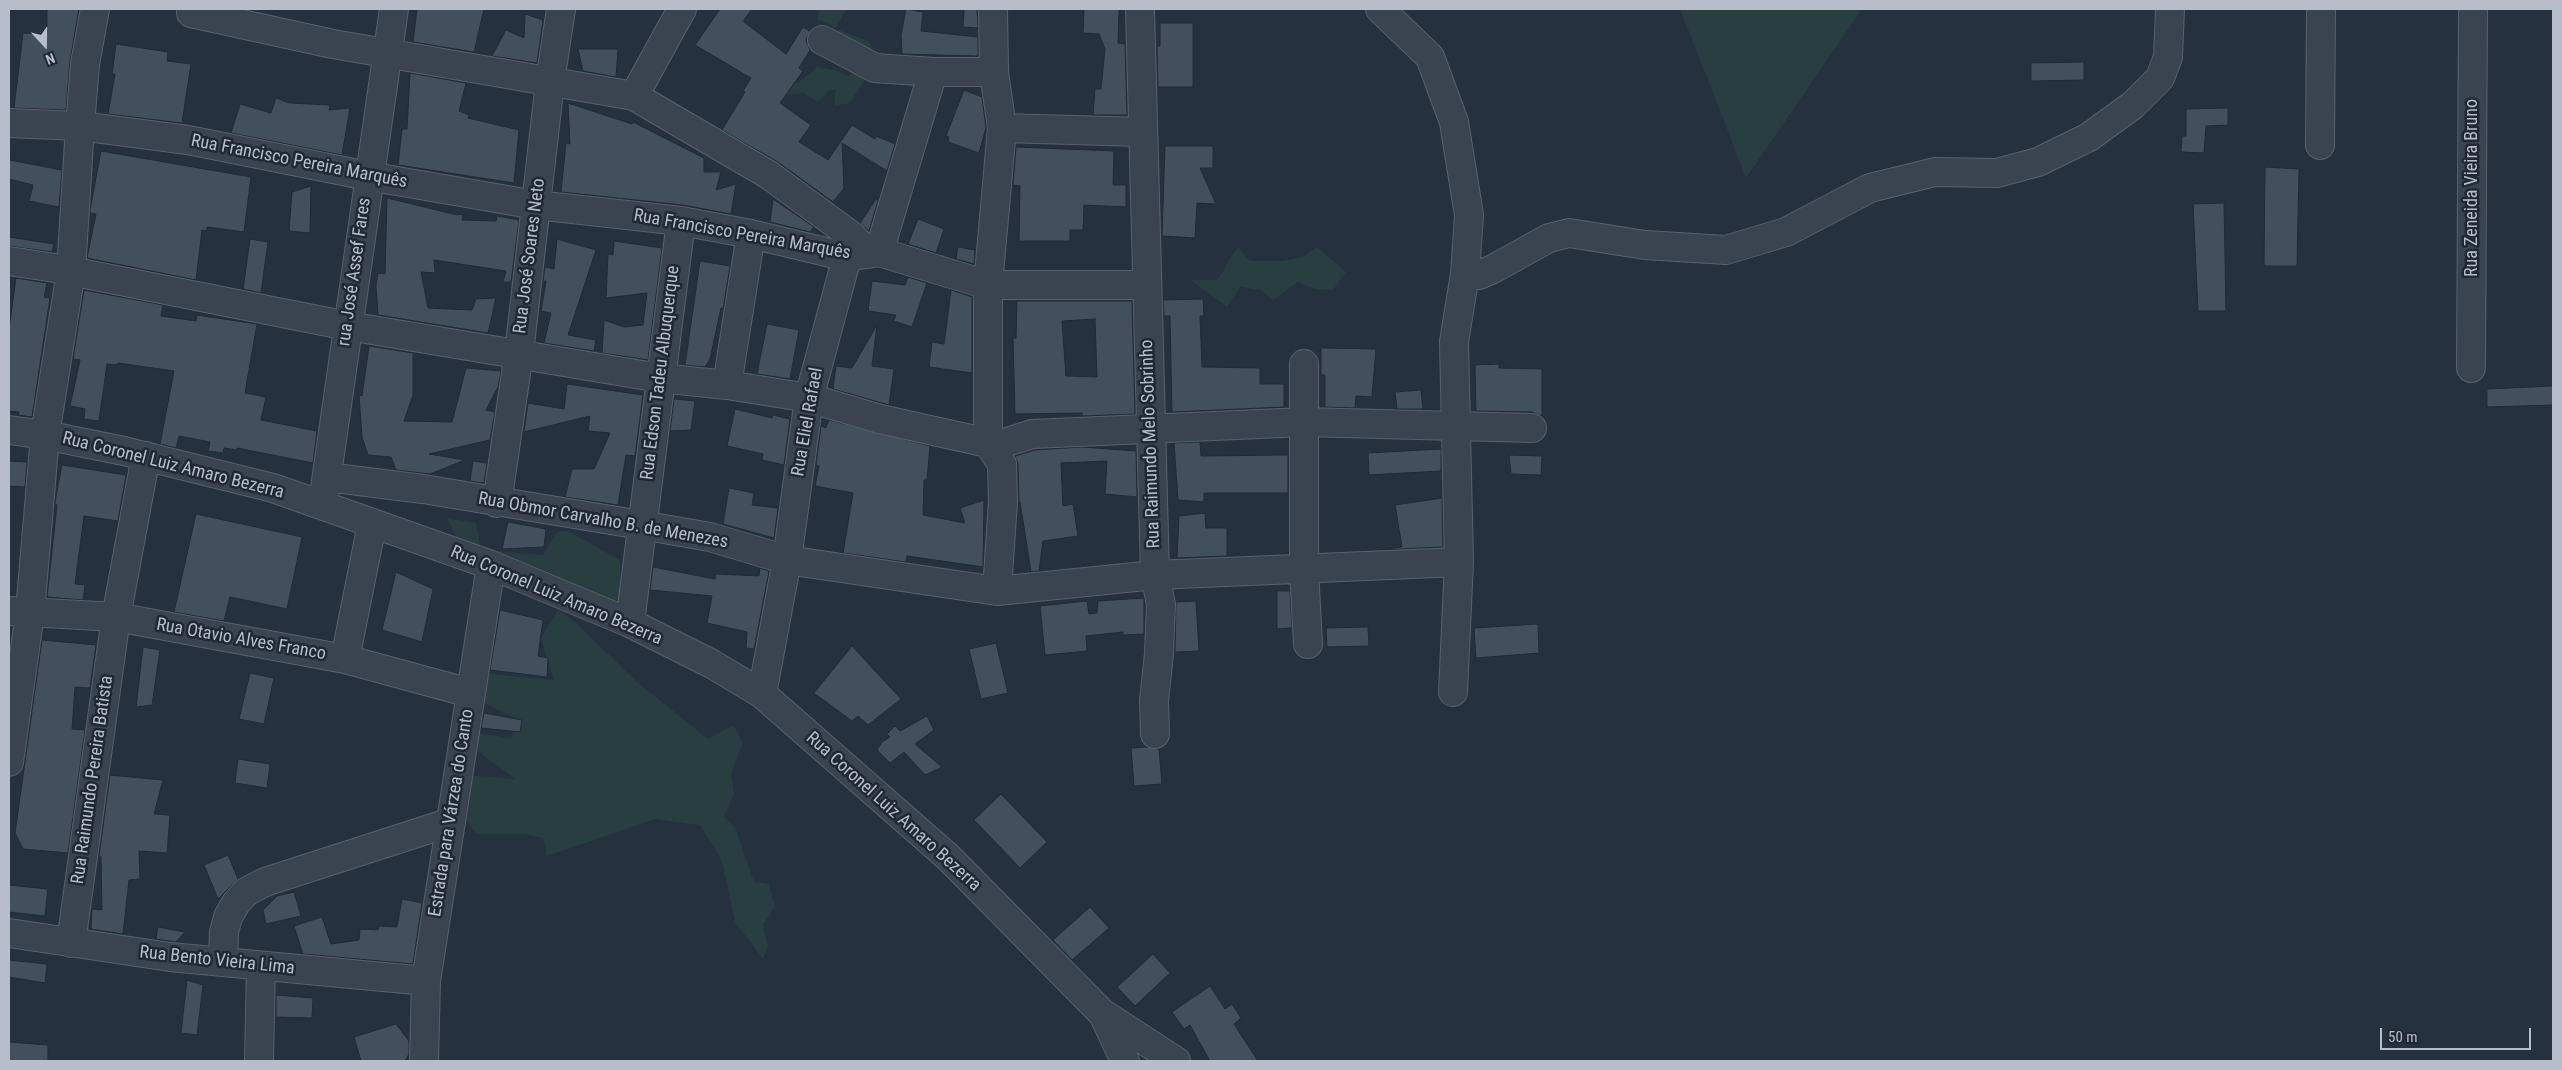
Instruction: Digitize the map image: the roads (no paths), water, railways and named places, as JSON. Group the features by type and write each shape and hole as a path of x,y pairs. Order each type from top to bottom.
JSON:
{"street":[{"path":"9,762 19,612 71,271 85,64 95,9"},
{"name":"rua José Assef Fares","path":"322,506 368,176 394,9"},
{"name":"Rua José Soares Neto","path":"497,503 519,353 550,82 561,9"},
{"path":"634,96 682,9"},
{"path":"993,9 994,72 1002,128 988,285 988,443 1002,464 1003,502 997,591"},
{"name":"Rua Raimundo Melo Sobrinho","path":"1140,9 1155,575 1161,604 1159,654 1154,701 1155,734"},
{"path":"1380,9 1430,57 1454,122 1469,215 1465,274 1454,342 1459,562 1453,692"},
{"path":"1465,274 1479,275 1549,238 1569,233 1645,245 1726,250 1786,232 1870,188 1934,172 1997,173 2038,162 2089,137 2133,105 2160,78 2168,57 2170,9"},
{"path":"2320,145 2321,9"},
{"name":"Rua Zeneida Vieira Bruno","path":"2471,368 2474,9"},
{"path":"191,13 281,35 634,96 769,175 852,236 865,254"},
{"path":"822,40 875,68 933,72 994,72"},
{"name":"Rua Eliel Rafael","path":"762,694 788,560 809,398 933,72"},
{"name":"Rua Francisco Pereira Marquês","path":"9,123 80,126 188,140 368,176 536,205 681,221 865,254 988,285 1147,285"},
{"path":"1002,128 1143,132"},
{"name":"Rua Edson Tadeu Albuquerque","path":"630,623 681,221"},
{"path":"727,385 751,234"},
{"path":"9,261 71,271 348,326 660,378 727,385 809,398 880,419 988,443 1004,443 1032,434 1305,422 1532,428"},
{"path":"1304,364 1304,569 1308,644"},
{"name":"Rua Coronel Luiz Amaro Bezerra","path":"9,430 45,435 146,456 273,488 491,566 630,623 712,664 762,694 948,857 1102,1013 1176,1061"},
{"name":"Rua Raimundo Pereira Batista","path":"71,943 116,617 146,456"},
{"name":"Rua Obmor Carvalho B. de Menezes","path":"327,477 423,489 497,503 641,525 710,537 788,560 997,591 1155,575"},
{"path":"345,659 372,524"},
{"path":"1155,575 1459,562"},
{"name":"Estrada para Várzea do Canto","path":"424,1061 426,981 491,566"},
{"name":"Rua Otavio Alves Franco","path":"19,612 116,617 345,659 470,693"},
{"path":"223,962 224,932 228,917 236,903 246,892 265,882 451,822"},
{"name":"Rua Bento Vieira Lima","path":"9,933 123,951 426,981"},
{"path":"259,1061 262,966"},
{"path":"1102,1013 1125,1061"}]}
